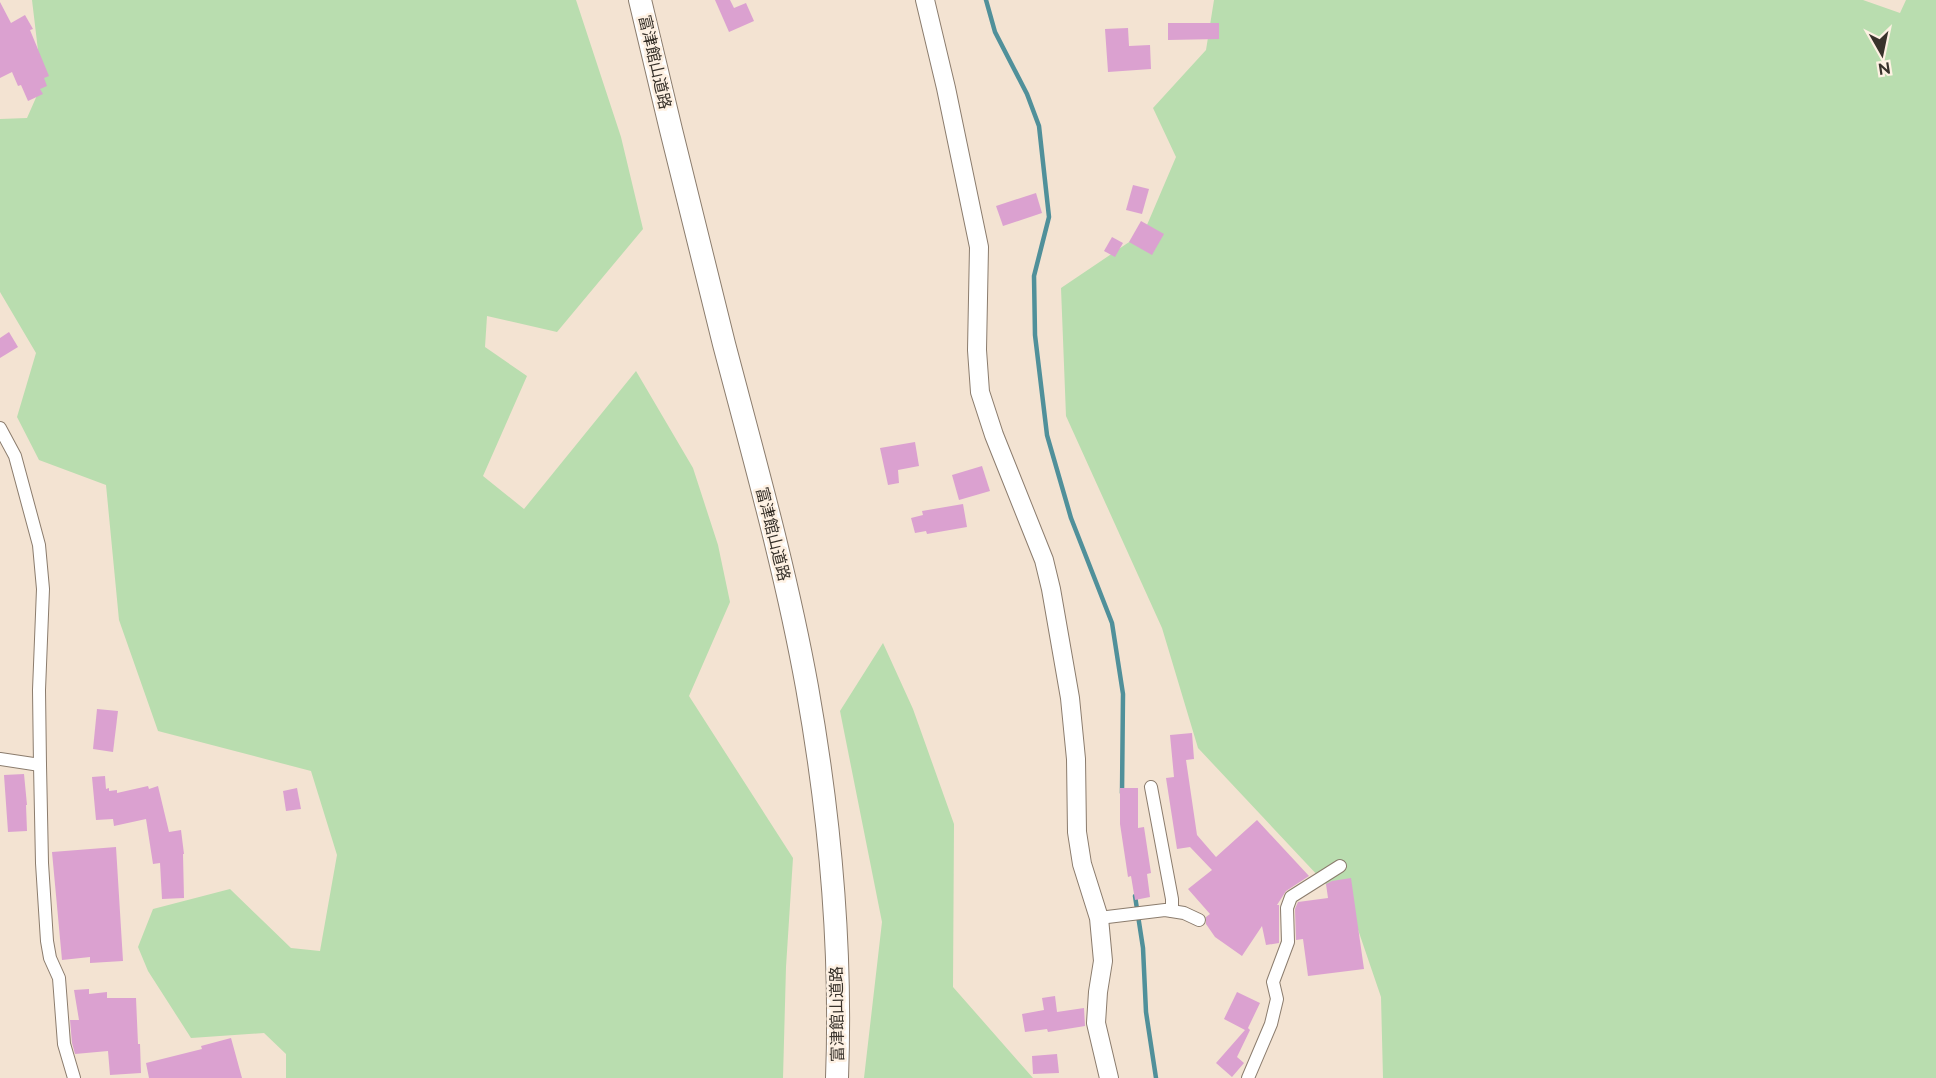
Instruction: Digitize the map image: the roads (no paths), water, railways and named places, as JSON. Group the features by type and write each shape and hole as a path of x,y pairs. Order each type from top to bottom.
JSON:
{"highway":[{"name":"富津館山道路","path":"640,0 687,199 767,508 807,687 824,798 833,890 837,974 837,1078"}],"street":[{"path":"925,0 979,247 977,350 980,392 994,435 1044,560 1070,698 1076,759 1077,832 1082,864 1099,918 1103,961 1096,1023 1109,1078"},
{"path":"0,428 15,456 39,545 43,589 39,690 40,765 42,863 47,941 50,958 59,978 64,1044 74,1078"},
{"path":"0,759 40,765"},
{"path":"1151,787 1172,899 1172,911"},
{"path":"1248,1078 1271,1024 1277,999 1274,982 1288,942 1287,908 1292,897 1340,866"},
{"path":"1099,918 1165,910 1184,913 1199,920"}],"waterway":[{"path":"986,0 995,32 1027,94 1039,126 1049,217 1034,276 1035,335 1047,435 1071,518 1112,623 1123,694 1122,793"},
{"path":"1135,896 1143,948 1146,1012 1156,1078"}]}
